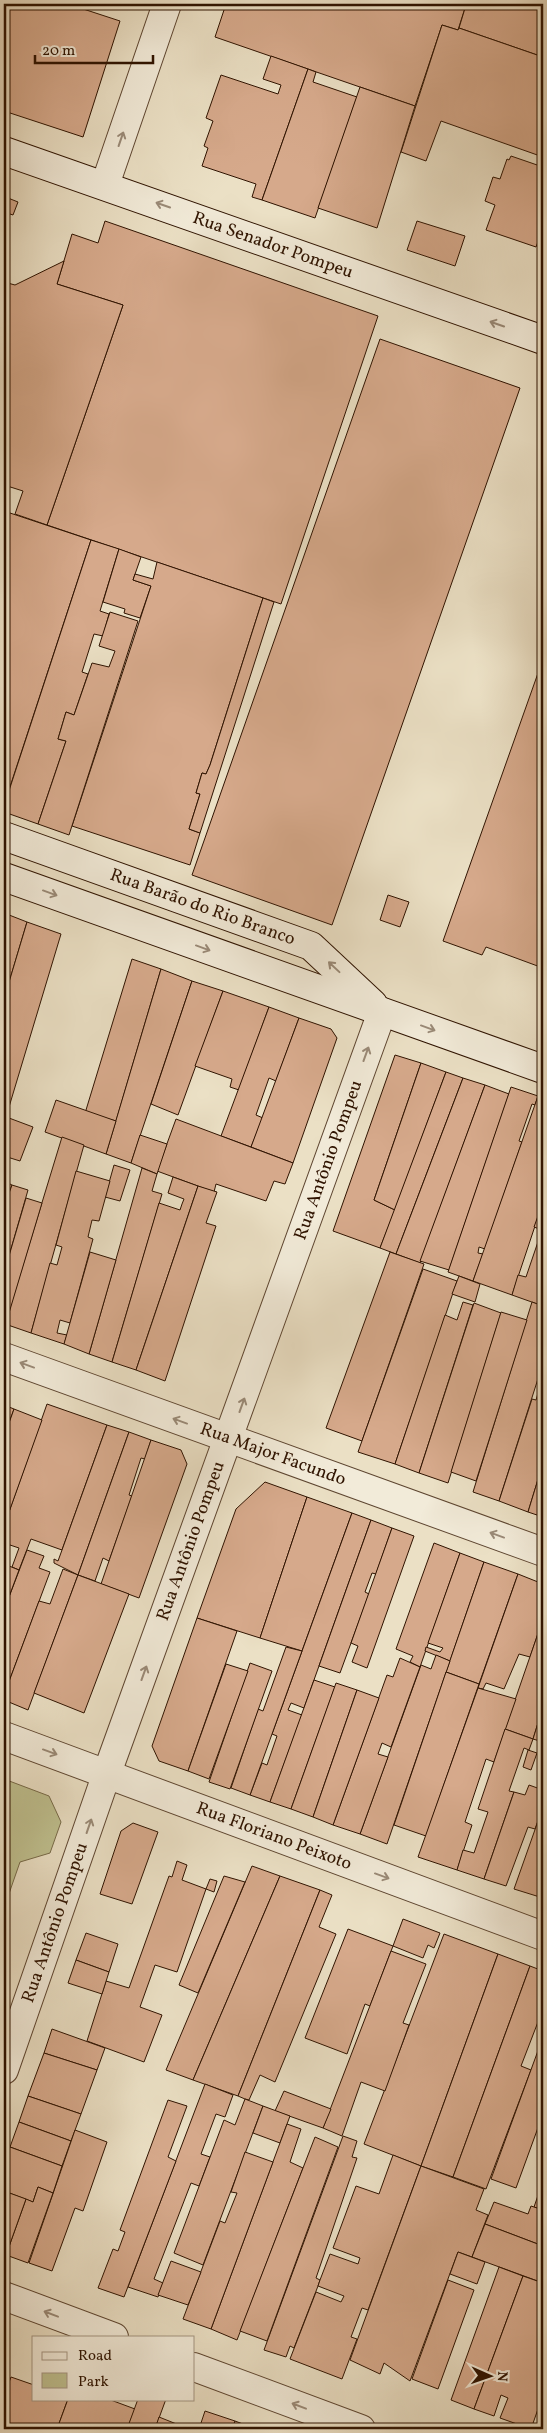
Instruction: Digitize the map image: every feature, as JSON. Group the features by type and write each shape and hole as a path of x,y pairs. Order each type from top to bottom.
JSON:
{"street":[{"path":"105,185 167,4"},
{"name":"Rua Senador Pompeu","path":"4,151 543,340"},
{"name":"Rua Barão do Rio Branco","path":"4,836 311,946 382,1012"},
{"name":"Rua Barão do Rio Branco","path":"4,876 543,1069"},
{"name":"Rua Antônio Pompeu","path":"4,2070 107,1774 382,1012"},
{"name":"Rua Major Facundo","path":"4,1357 543,1552"},
{"name":"Rua Floriano Peixoto","path":"4,1736 543,1936"},
{"path":"4,2296 111,2336"},
{"path":"195,2367 361,2429"}],"green space":[{"path":"4,1779 49,1796 61,1822 50,1853 20,1862 4,1908"}],"building":[{"path":"4,4 68,4 120,21 83,137 4,111"},
{"path":"226,4 466,5 458,30 442,25 415,106 215,37"},
{"path":"462,4 543,4 543,57 459,28 466,5"},
{"path":"442,25 458,30 459,28 543,57 543,157 441,121 426,161 401,152"},
{"path":"271,56 308,69 262,200 252,197 256,184 202,166 208,148 204,146 213,121 206,118 221,75 278,94 281,85 263,79"},
{"path":"308,69 316,72 313,82 357,97 315,218 262,200"},
{"path":"360,87 415,106 377,228 318,208"},
{"path":"511,156 543,167 543,240 539,239 536,247 486,230 495,205 485,201 493,177 500,179 507,159 509,160"},
{"path":"8,198 18,202 13,215 4,212"},
{"path":"105,221 378,316 281,604 47,525 123,305 57,284 72,234 98,243"},
{"path":"417,221 465,236 455,266 407,250"},
{"path":"64,261 57,284 123,305 47,525 15,514 23,491 4,485 4,282 15,285"},
{"path":"380,339 520,388 332,925 192,875"},
{"path":"4,511 91,540 5,802 4,802"},
{"path":"91,540 119,549 100,611 109,614 103,636 94,634 82,672 88,674 74,715 66,712 58,739 66,741 38,824 4,812 4,806"},
{"path":"119,549 141,557 133,580 151,586 140,618 124,613 125,609 103,602"},
{"path":"157,562 263,598 210,765 206,774 202,773 196,793 200,794 189,829 200,833 190,865 72,826 151,586 133,580 135,574 153,579"},
{"path":"263,598 274,602 200,833 189,829 200,794 196,793 202,773 206,774 210,765"},
{"path":"110,612 138,621 69,835 38,824 66,741 58,739 66,712 74,715 92,663 109,667 115,651 99,646"},
{"path":"543,659 543,968 486,947 482,955 443,941"},
{"path":"388,895 409,902 400,927 380,920"},
{"path":"4,913 27,922 4,999"},
{"path":"27,922 61,934 6,1117 4,1116 4,999"},
{"path":"132,959 161,969 116,1121 87,1113 86,1110"},
{"path":"161,969 192,981 131,1163 106,1154"},
{"path":"192,981 223,991 178,1115 151,1104"},
{"path":"223,991 269,1007 239,1090 230,1087 232,1079 195,1066"},
{"path":"269,1007 299,1018 276,1081 269,1078 256,1115 263,1118 251,1147 221,1136"},
{"path":"299,1018 331,1029 337,1038 293,1163 251,1147"},
{"path":"395,1055 421,1063 374,1200 395,1210 380,1248 333,1231"},
{"path":"421,1063 446,1072 395,1210 374,1200"},
{"path":"446,1072 463,1078 396,1254 380,1248"},
{"path":"463,1078 485,1085 420,1263 396,1254"},
{"path":"485,1085 509,1094 449,1270 420,1261"},
{"path":"511,1087 538,1096 535,1105 532,1104 519,1141 522,1142 485,1249 479,1247 478,1253 483,1254 473,1281 448,1272"},
{"path":"538,1096 543,1098 543,1202 512,1295 473,1281"},
{"path":"56,1100 116,1121 106,1154 45,1132"},
{"path":"4,1116 9,1118 4,1132"},
{"path":"9,1118 33,1127 20,1161 4,1156 4,1132"},
{"path":"176,1119 293,1163 285,1184 274,1181 266,1201 216,1184 214,1192 157,1171"},
{"path":"140,1135 167,1144 157,1174 131,1163"},
{"path":"62,1137 84,1145 31,1333 5,1324"},
{"path":"114,1165 130,1170 120,1201 105,1197"},
{"path":"142,1168 157,1174 152,1191 162,1194 112,1362 89,1354"},
{"path":"76,1171 110,1181 99,1221 92,1220 88,1237 93,1239 70,1323 60,1320 57,1333 67,1335 64,1344 31,1333 50,1263 57,1265 62,1247 56,1245"},
{"path":"173,1177 198,1186 136,1370 112,1362 159,1203 180,1210 184,1199 168,1193"},
{"path":"4,1181 12,1185 4,1207"},
{"path":"12,1185 28,1190 4,1273 4,1207"},
{"path":"198,1186 217,1192 206,1223 216,1226 165,1381 136,1370"},
{"path":"26,1198 42,1203 9,1313 4,1311 4,1273"},
{"path":"543,1202 543,1306 512,1295 518,1275 526,1277 542,1230 534,1227"},
{"path":"90,1252 116,1260 89,1354 64,1344"},
{"path":"390,1252 424,1264 362,1441 326,1428"},
{"path":"423,1269 457,1281 395,1464 358,1452"},
{"path":"459,1276 480,1284 475,1302 452,1294"},
{"path":"463,1302 473,1305 419,1473 395,1464 445,1315 457,1320"},
{"path":"532,1302 543,1306 539,1318 543,1320 540,1330 543,1331 543,1363 499,1501 473,1492"},
{"path":"474,1303 501,1313 448,1483 419,1473"},
{"path":"501,1312 527,1320 476,1481 451,1472"},
{"path":"543,1376 543,1463 528,1512 499,1501 532,1399 536,1400"},
{"path":"47,1404 107,1425 62,1550 31,1539 19,1570 12,1567 19,1548 4,1543 4,1526"},
{"path":"4,1405 14,1409 4,1437"},
{"path":"14,1409 42,1420 4,1526 4,1437"},
{"path":"107,1425 129,1432 78,1575 54,1563 54,1559 58,1561"},
{"path":"129,1432 151,1440 145,1459 141,1458 129,1495 132,1496 109,1561 103,1558 95,1581 78,1575"},
{"path":"151,1440 181,1450 187,1464 139,1598 101,1584"},
{"path":"543,1463 543,1517 528,1512"},
{"path":"265,1482 307,1497 260,1638 197,1618 236,1509"},
{"path":"307,1497 352,1513 302,1651 260,1638"},
{"path":"352,1513 371,1520 304,1708 291,1703 288,1710 302,1715 270,1802 250,1795 262,1763 267,1765 277,1736 272,1734"},
{"path":"371,1520 392,1528 376,1574 372,1573 365,1592 369,1594 340,1673 319,1666"},
{"path":"392,1528 414,1536 367,1668 352,1662 358,1646 351,1643"},
{"path":"434,1543 460,1553 420,1667 410,1662 413,1656 396,1649"},
{"path":"27,1550 44,1556 39,1568 50,1572 4,1695 4,1610"},
{"path":"460,1553 484,1562 450,1661 425,1651 426,1647 440,1652 443,1648 428,1643"},
{"path":"484,1562 518,1574 479,1684 446,1672"},
{"path":"4,1564 19,1570 4,1610"},
{"path":"63,1569 78,1575 28,1710 4,1700 4,1695 39,1601 50,1604"},
{"path":"518,1574 543,1584 543,1619 530,1657 519,1654 504,1689 486,1683 483,1689 478,1688"},
{"path":"78,1575 129,1594 84,1713 34,1693"},
{"path":"197,1618 237,1631 188,1771 159,1761 152,1746"},
{"path":"543,1619 543,1707 533,1739 505,1729"},
{"path":"286,1647 302,1651 250,1795 231,1788 258,1709 263,1711"},
{"path":"436,1655 450,1661 387,1844 360,1834 421,1665 431,1669"},
{"path":"400,1658 420,1667 391,1747 382,1743 378,1754 388,1757 360,1834 333,1825 387,1675 393,1677"},
{"path":"250,1663 272,1671 230,1789 209,1782"},
{"path":"226,1664 248,1671 209,1779 188,1771"},
{"path":"446,1672 479,1684 426,1836 394,1825"},
{"path":"314,1680 335,1687 291,1809 270,1802"},
{"path":"336,1683 357,1690 313,1817 291,1809"},
{"path":"478,1688 516,1699 494,1762 486,1759 465,1822 472,1825 457,1870 418,1857"},
{"path":"357,1690 379,1698 333,1825 313,1817"},
{"path":"543,1707 543,1742 533,1739"},
{"path":"505,1729 533,1739 529,1750 524,1748 509,1791 514,1792 484,1879 457,1870 463,1850 474,1853 488,1812 478,1809"},
{"path":"528,1750 537,1753 531,1770 523,1767"},
{"path":"529,1785 543,1790 543,1807 535,1829 528,1827 506,1886 484,1879 514,1792 525,1795"},
{"path":"543,1807 543,1898 514,1889"},
{"path":"133,1823 158,1832 132,1904 100,1894 121,1831"},
{"path":"177,1861 187,1865 182,1880 206,1889 177,1972 155,1965 140,2007 162,2015 144,2062 87,2041 106,1981 129,1988 169,1876 172,1877"},
{"path":"252,1866 280,1876 193,2080 166,2070"},
{"path":"224,1876 245,1882 198,1993 179,1985"},
{"path":"280,1876 320,1890 238,2096 193,2080"},
{"path":"210,1879 217,1881 214,1892 206,1889"},
{"path":"320,1890 332,1895 319,1927 336,1934 275,2082 260,2075 249,2100 245,2099 238,2096"},
{"path":"403,1919 440,1933 434,1948 428,1945 423,1958 393,1946"},
{"path":"348,1929 393,1946 370,2006 365,2004 347,2054 305,2038"},
{"path":"86,1933 118,1944 109,1972 76,1960"},
{"path":"444,1934 498,1954 421,2166 364,2144"},
{"path":"391,1951 426,1964 403,2023 409,2025 385,2091 361,2082 342,2136 323,2128"},
{"path":"498,1954 530,1966 453,2177 421,2166"},
{"path":"76,1960 109,1972 102,1994 68,1983"},
{"path":"530,1966 543,1971 543,2009 521,2066 531,2070 486,2189 453,2177"},
{"path":"52,2029 105,2048 97,2070 44,2053"},
{"path":"543,2037 543,2114 516,2188 491,2179"},
{"path":"44,2053 97,2070 81,2114 28,2096"},
{"path":"205,2084 233,2095 225,2117 216,2114 201,2154 210,2157 201,2181 199,2186 191,2183 154,2279 163,2283 158,2297 128,2287"},
{"path":"284,2091 331,2109 323,2128 275,2111"},
{"path":"28,2096 81,2114 71,2141 19,2122"},
{"path":"245,2099 263,2106 203,2265 174,2253 224,2120 235,2125"},
{"path":"168,2100 187,2106 168,2157 176,2161 124,2297 98,2288 113,2249 118,2251 125,2232 120,2230"},
{"path":"263,2106 290,2116 280,2143 253,2133"},
{"path":"19,2122 71,2141 62,2166 10,2147"},
{"path":"287,2124 301,2129 290,2162 303,2168 237,2340 211,2329"},
{"path":"75,2130 107,2142 83,2211 75,2208 52,2271 29,2263"},
{"path":"343,2136 357,2141 352,2157 357,2158 316,2278 320,2280 318,2286 294,2348 290,2346 286,2357 264,2350"},
{"path":"315,2137 338,2147 267,2341 240,2331"},
{"path":"10,2147 62,2166 53,2193 38,2187 33,2202 4,2191 4,2164"},
{"path":"245,2152 273,2162 211,2329 183,2319 220,2221 225,2223 237,2193 231,2192"},
{"path":"393,2155 421,2166 368,2310 362,2308 351,2337 357,2339 342,2379 290,2359 316,2292 341,2302 344,2296 318,2286 320,2280 330,2254 358,2264 360,2258 333,2248 356,2186 379,2194"},
{"path":"421,2166 484,2189 476,2210 488,2215 472,2257 458,2252 410,2381 384,2363 380,2374 350,2360"},
{"path":"543,2181 543,2210 534,2207"},
{"path":"38,2187 53,2193 28,2263 6,2255 26,2199 33,2202"},
{"path":"4,2191 26,2199 6,2255 4,2254"},
{"path":"494,2202 528,2214 531,2206 543,2210 543,2246 485,2224"},
{"path":"485,2224 543,2246 543,2283 472,2257"},
{"path":"458,2252 485,2262 477,2284 450,2274"},
{"path":"171,2261 201,2272 188,2305 158,2295"},
{"path":"499,2267 523,2276 474,2409 451,2400"},
{"path":"523,2276 543,2283 543,2410 538,2409 531,2429 500,2418 508,2398 501,2395 494,2416 474,2409"},
{"path":"448,2280 474,2290 438,2389 412,2379"},
{"path":"11,2377 32,2384 32,2400 68,2400 57,2429 4,2429 4,2396"},
{"path":"68,2400 111,2400 135,2409 127,2429 57,2429"},
{"path":"138,2400 166,2400 155,2429 127,2429"},
{"path":"205,2411 235,2421 232,2429 199,2429"},
{"path":"159,2417 189,2429 155,2429"},
{"path":"235,2421 256,2429 232,2429"}]}
